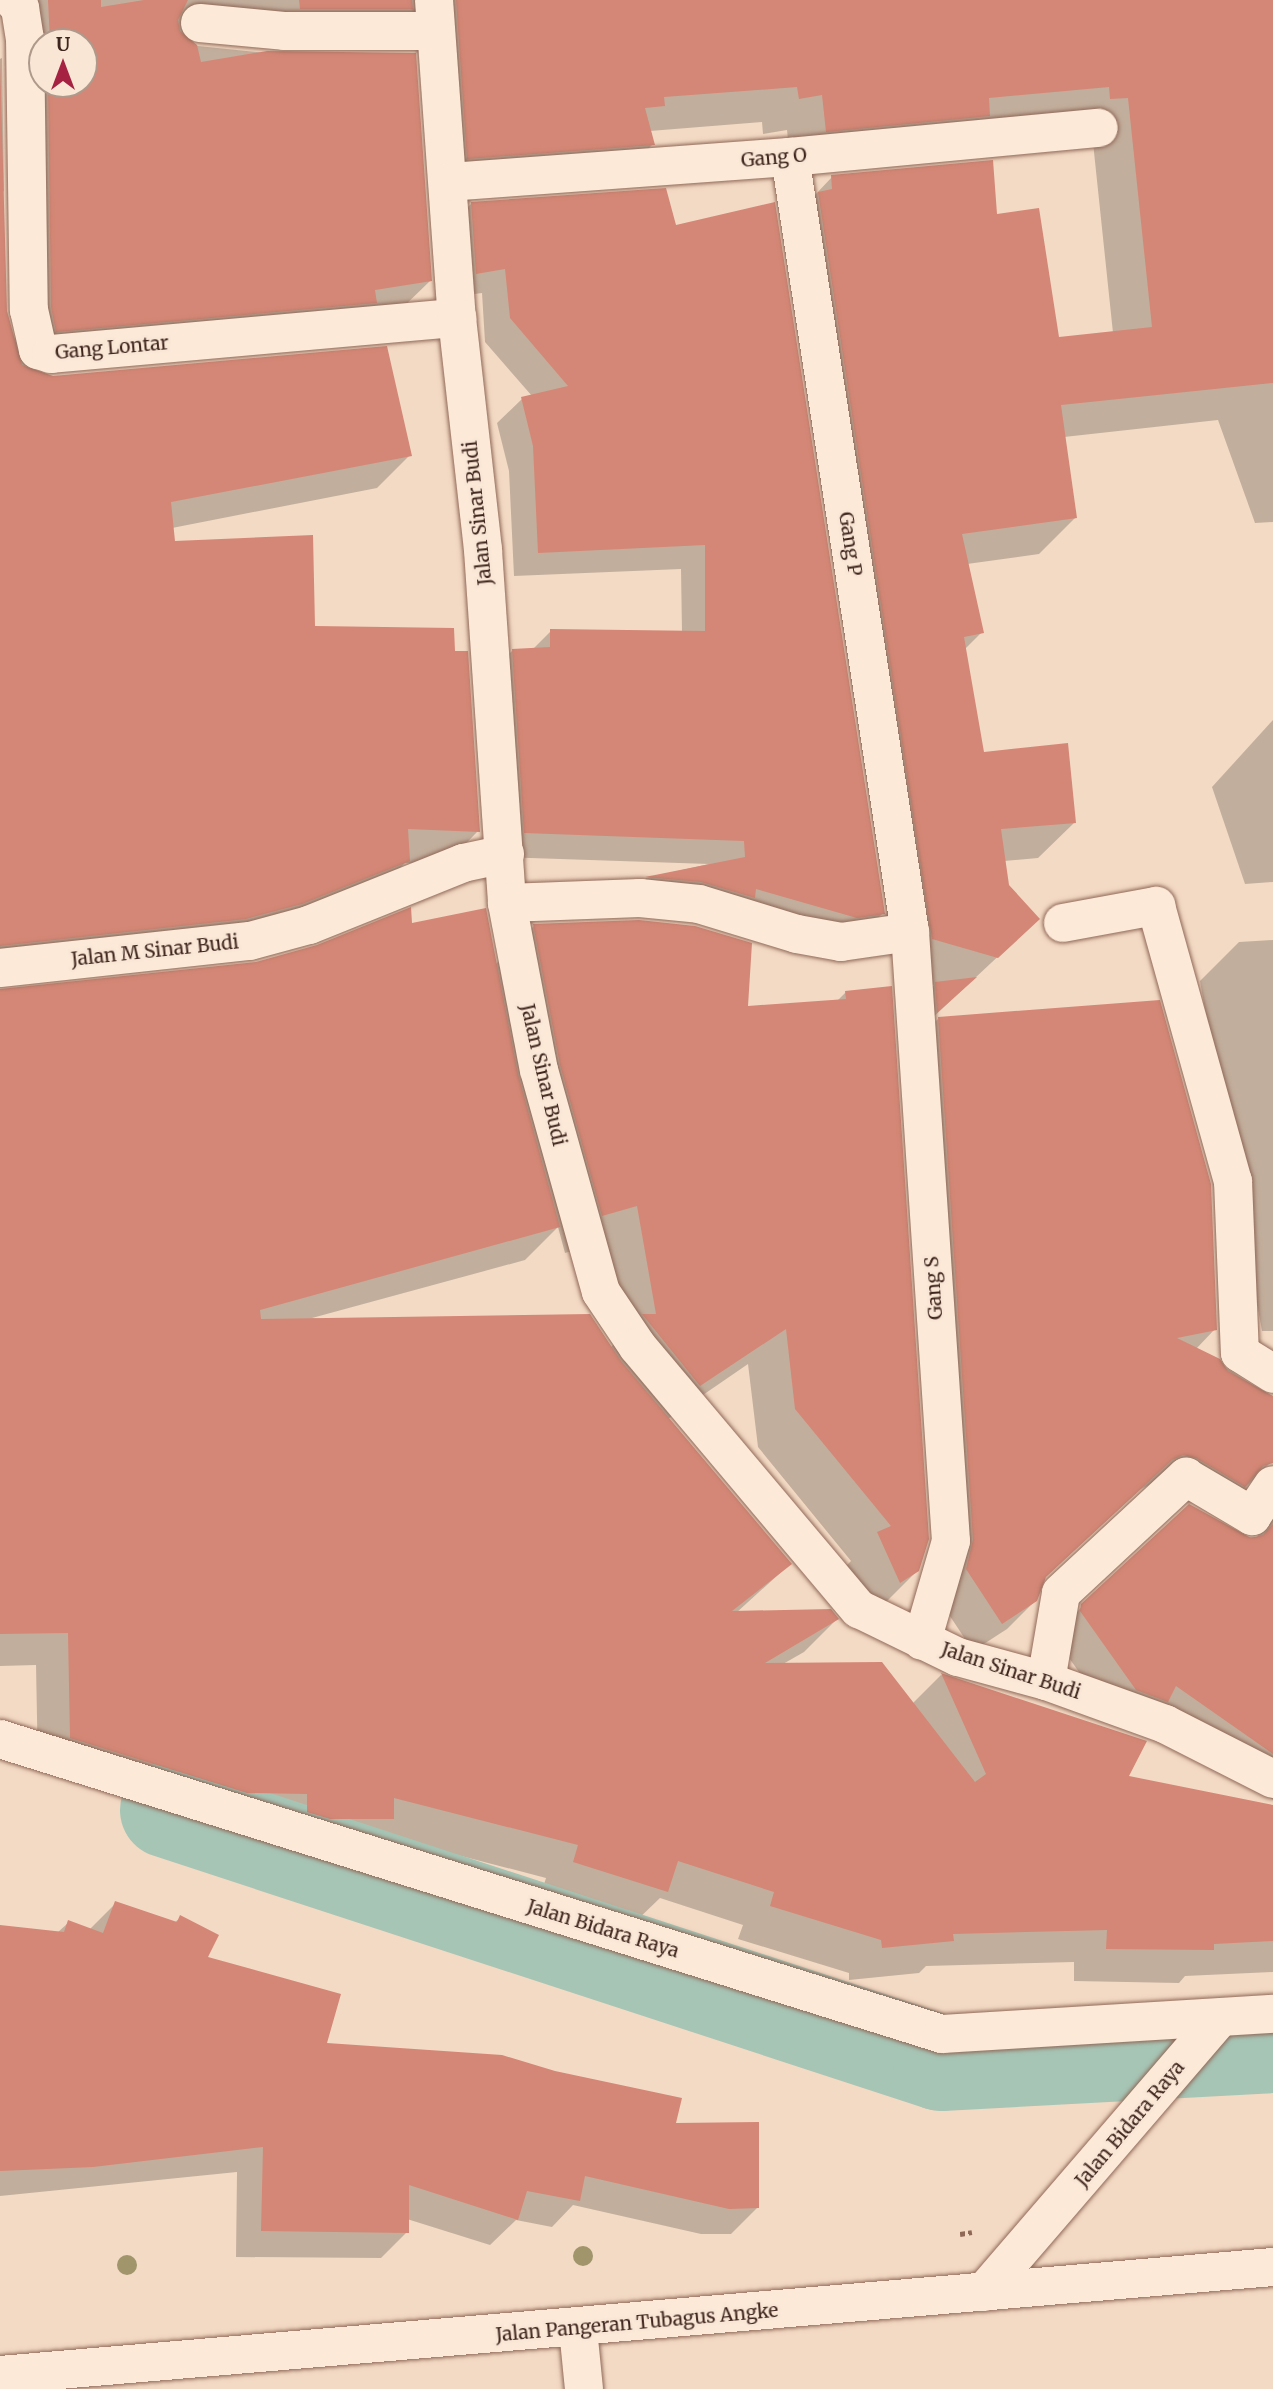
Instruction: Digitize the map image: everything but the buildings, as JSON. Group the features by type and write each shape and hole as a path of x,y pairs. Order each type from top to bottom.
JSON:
{"street":[{"name":"Gang Lontar","path":"13,0 20,8 25,38 29,310 38,350 51,354 457,318"},
{"name":"Jalan Sinar Budi","path":"435,16 457,318 483,550 507,903 538,1070 601,1292 638,1347 859,1609 958,1657 1046,1681 1165,1724 1273,1779"},
{"path":"200,23 284,31 435,16"},
{"name":"Gang O","path":"449,182 790,157 1099,128"},
{"name":"Gang P","path":"790,157 910,932"},
{"name":"Jalan M Sinar Budi","path":"0,968 250,941 309,925 463,863 505,854"},
{"path":"507,903 640,898 699,904 797,934 841,942 910,932"},
{"path":"1063,923 1156,906 1233,1181 1240,1353 1273,1374"},
{"name":"Gang S","path":"910,932 950,1541 922,1641"},
{"path":"1046,1681 1061,1593 1186,1477 1252,1516 1273,1485"},
{"name":"Jalan Bidara Raya","path":"0,1739 942,2034 1210,2030 1273,2014"},
{"name":"Jalan Bidara Raya","path":"984,2292 1210,2030"},
{"name":"Jalan Pangeran Tubagus Angke","path":"0,2375 578,2329 1273,2267"},
{"path":"578,2329 584,2389"}],"path":[{"path":"960,2234 974,2232"}],"waterway":[{"path":"168,1810 941,2063 1273,2045"}]}
